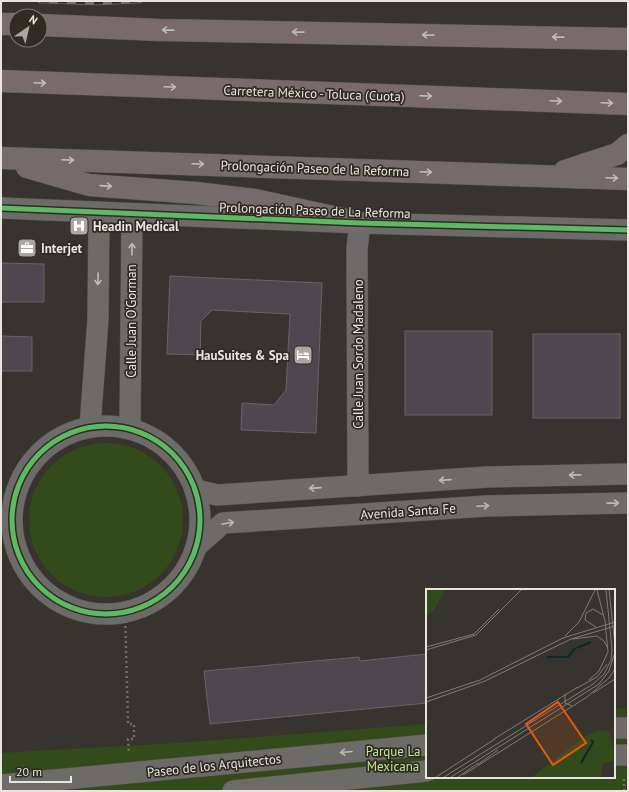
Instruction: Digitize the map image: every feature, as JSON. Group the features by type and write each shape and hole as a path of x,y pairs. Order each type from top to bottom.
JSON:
{"highway":[{"path":"48,25 160,30 628,39"},
{"name":"Carretera México - Toluca (Cuota)","path":"1,81 628,104"}],"main road":[{"path":"551,176 617,154 628,144"},
{"path":"1,158 89,185 196,193 255,200 360,224"},
{"name":"Prolongación Paseo de la Reforma","path":"1,158 628,179"}],"street":[{"name":"Prolongación Paseo de La Reforma","path":"1,208 360,224 628,230"},
{"path":"90,426 98,319 99,212"},
{"name":"Calle Juan O'Gorman","path":"130,428 132,214"},
{"name":"Calle Juan Sordo Madaleno","path":"358,486 357,249 360,224"},
{"path":"110,425 130,428 159,441 181,463 196,490 201,518 197,546 185,572 165,594 139,608 125,612 110,614 81,611 54,599 32,578 17,553 6,524 8,492 43,448 65,434 90,426 110,425"},
{"path":"196,490 217,495 487,477 628,474"},
{"name":"Avenida Santa Fe","path":"197,546 223,523 487,506 628,503"},
{"path":"615,728 628,728"},
{"name":"Paseo de los Arquitectos","path":"1,786 426,745"},
{"path":"615,755 628,755"},
{"path":"286,758 288,784"},
{"name":"Paseo de los Arquitectos","path":"233,791 288,784 426,771"}],"path":[{"path":"125,612 128,724 134,724 134,739 128,739 128,746"},
{"path":"624,779 624,791"}],"green space":[{"path":"106,443 121,445 142,452 149,456 165,471 170,477 177,491 183,520 181,535 174,556 170,563 155,579 149,584 135,591 106,597 91,595 70,588 63,584 47,569 42,563 35,549 29,520 31,505 38,484 42,477 57,461 63,456 77,449"},
{"name":"Parque La Mexicana","path":"628,708 628,791 1,791 1,753 178,743 426,724 426,778 615,778 615,709"}],"building":[{"path":"1,263 44,264 44,302 1,302"},
{"name":"HauSuites & Spa","path":"170,276 322,283 316,433 241,430 242,403 274,405 286,390 290,314 212,310 201,321 200,355 167,354"},
{"path":"405,331 492,331 492,415 405,415"},
{"path":"533,334 620,334 620,418 533,418"},
{"path":"1,336 32,337 32,371 1,371"},
{"path":"426,654 426,703 210,724 204,671 359,657 360,661"}],"railway":[{"path":"40,1 97,3 140,1"}],"cycle path":[{"path":"1,208 360,223 628,230"},
{"path":"97,426 115,426 133,430 150,437 166,447 179,460 193,484 200,511 200,520 200,529 193,556 179,580 166,593 150,603 133,610 115,614 97,614 79,610 62,603 46,593 33,580 23,564 16,547 12,529 12,511 16,493 23,476 33,460 46,447 62,437 79,430 97,426"}],"place":[{"name":"Headin Medical","path":"79,226"},
{"name":"Interjet","path":"27,248"},
{"name":"HauSuites & Spa","path":"303,355"}]}
